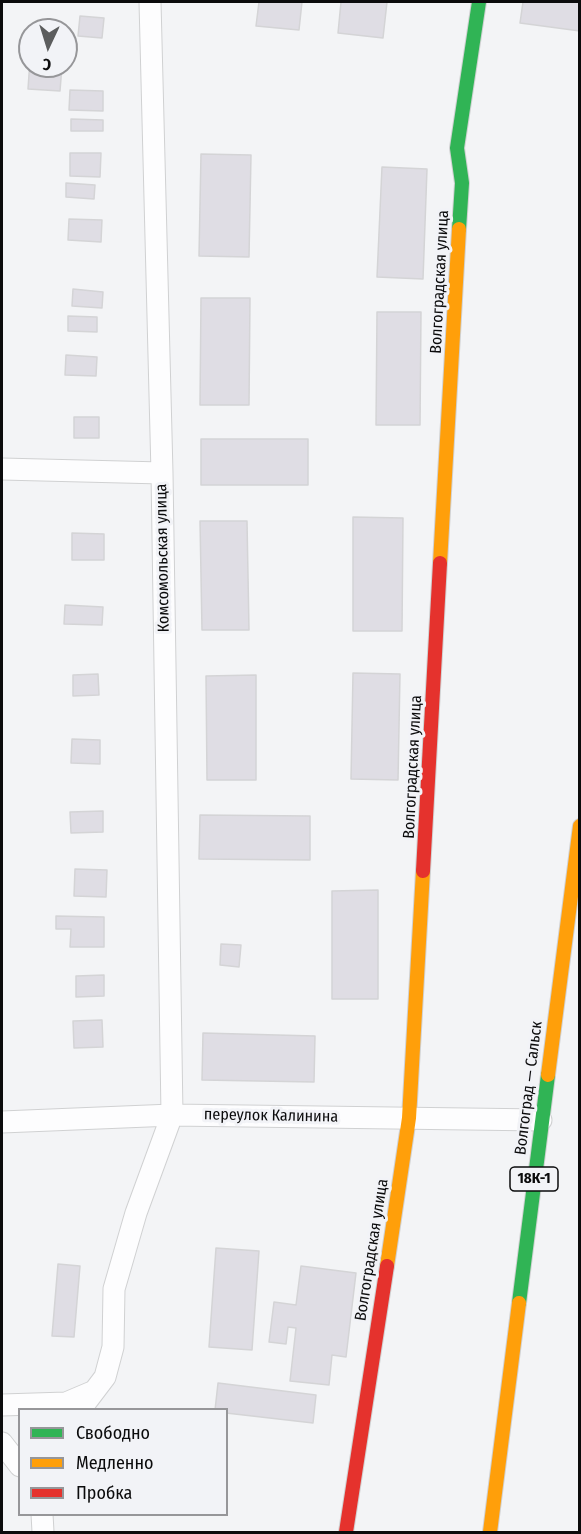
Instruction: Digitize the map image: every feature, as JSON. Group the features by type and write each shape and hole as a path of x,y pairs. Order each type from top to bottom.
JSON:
{"street":[{"name":"Комсомольская улица","path":"150,2 162,473 172,1114"},
{"name":"Волгоградская улица","path":"346,1533 409,1118 462,183 457,148 478,2"},
{"path":"2,469 162,473"},
{"name":"Волгоград — Сальск","path":"490,1533 579,826"},
{"path":"81,1408 105,1377 113,1347 114,1289 136,1214 172,1114"},
{"name":"переулок Калинина","path":"2,1122 172,1114 541,1120"},
{"path":"2,1405 66,1403 94,1391"},
{"path":"2,1443 18,1463"},
{"path":"42,1516 43,1533"}],"building":[{"path":"259,2 302,2 299,30 256,26"},
{"path":"341,2 387,2 383,38 338,33"},
{"path":"523,2 580,2 580,31 520,23"},
{"path":"80,16 104,18 102,38 78,36"},
{"path":"29,78 61,78 60,91 28,89"},
{"path":"70,90 103,91 103,111 69,110"},
{"path":"71,119 103,120 103,131 71,131"},
{"path":"70,153 101,153 100,177 70,176"},
{"path":"201,154 251,155 249,257 199,256"},
{"path":"382,167 427,169 423,279 377,277"},
{"path":"66,183 95,185 94,199 66,197"},
{"path":"69,219 102,220 101,242 68,240"},
{"path":"73,289 103,292 102,308 72,306"},
{"path":"201,298 250,298 249,405 200,405"},
{"path":"377,312 421,312 420,425 376,425"},
{"path":"68,316 97,317 97,332 68,331"},
{"path":"66,355 97,357 96,376 65,375"},
{"path":"74,417 99,417 99,438 74,438"},
{"path":"201,439 308,439 308,485 201,485"},
{"path":"353,517 403,518 402,631 353,631"},
{"path":"200,521 247,521 249,630 202,630"},
{"path":"72,533 104,534 104,560 72,560"},
{"path":"65,605 103,607 102,625 64,624"},
{"path":"353,673 400,674 398,780 351,779"},
{"path":"98,674 99,695 73,696 73,675"},
{"path":"256,675 256,780 207,780 206,676"},
{"path":"72,739 100,740 100,764 71,763"},
{"path":"103,811 103,832 71,833 70,812"},
{"path":"200,815 310,816 310,860 199,859"},
{"path":"75,869 107,870 106,897 74,896"},
{"path":"378,890 378,999 332,999 332,891"},
{"path":"56,916 104,917 104,947 70,947 71,929 56,929"},
{"path":"221,944 241,945 239,967 220,965"},
{"path":"104,975 104,996 76,997 76,976"},
{"path":"102,1020 103,1047 74,1048 73,1021"},
{"path":"203,1033 315,1036 314,1082 202,1080"},
{"path":"216,1248 259,1251 252,1350 209,1347"},
{"path":"58,1264 80,1266 74,1337 52,1336"},
{"path":"301,1266 356,1273 346,1357 332,1355 329,1385 290,1381 296,1328 288,1327 286,1344 269,1342 274,1302 296,1305"},
{"path":"218,1383 316,1395 313,1423 228,1413 228,1408 215,1408"}],"traffic: fast":[{"path":"459,229 462,183 457,148 479,2"},
{"path":"519,1303 548,1075"}],"traffic: slow":[{"path":"440,563 459,229"},
{"path":"548,1075 580,826"},
{"path":"387,1266 409,1118 423,871"},
{"path":"490,1532 519,1303"}],"traffic: jam":[{"path":"423,871 440,563"},
{"path":"346,1532 387,1266"}]}
